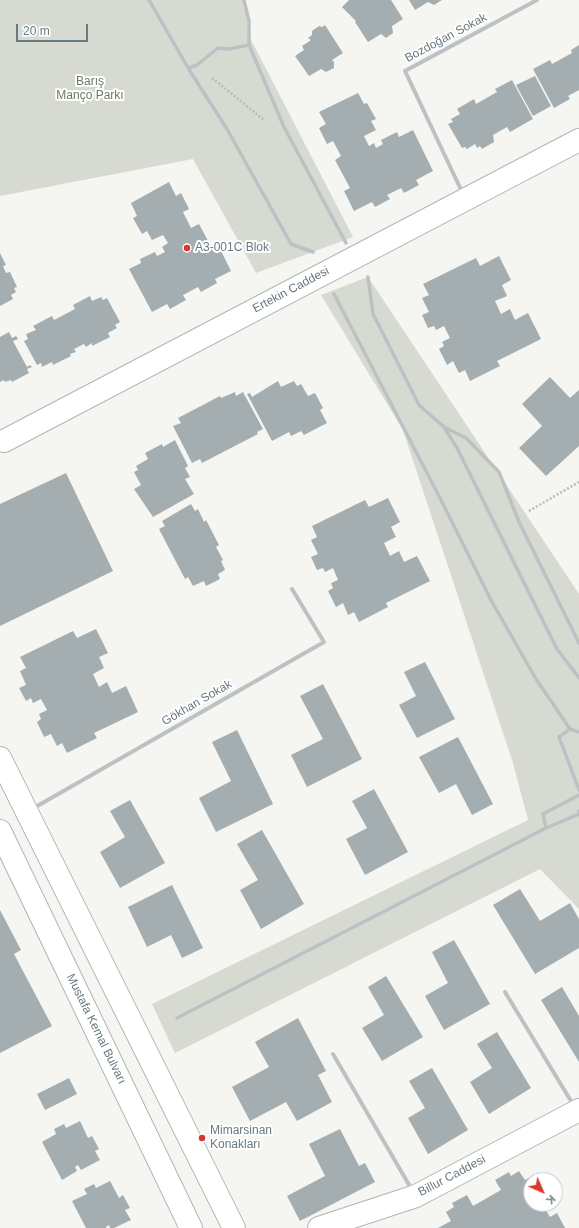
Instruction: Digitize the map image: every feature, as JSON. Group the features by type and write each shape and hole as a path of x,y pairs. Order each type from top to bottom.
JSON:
{"main road":[{"name":"Ertekin Caddesi","path":"1,442 579,140"},
{"path":"0,758 234,1228"},
{"name":"Mustafa Kemal Bulvarı","path":"0,831 191,1228"},
{"name":"Billur Caddesi","path":"319,1228 416,1196 578,1110"}],"street":[{"path":"149,0 188,68 227,129 291,244 313,252"},
{"path":"244,0 249,21 249,45 284,127 346,243"},
{"name":"Bozdoğan Sokak","path":"465,199 405,72 537,0"},
{"path":"188,68 197,65 218,48 229,49 249,45"},
{"path":"368,277 373,314 419,405 444,427 466,438 499,472 517,517 579,643"},
{"path":"334,294 491,600 536,679 570,729 579,732"},
{"path":"444,427 457,448 557,649 579,678"},
{"name":"Gökhan Sokak","path":"27,812 324,642 292,589"},
{"path":"570,729 559,737 579,790"},
{"path":"546,828 543,814 579,795"},
{"path":"177,1018 546,828 579,814 579,811"},
{"path":"505,992 578,1110"},
{"path":"333,1054 416,1196"}],"path":[{"path":"197,65 268,123"},
{"path":"517,517 579,482"}],"green space":[{"name":"Barış Manço Parkı","path":"0,0 245,0 248,34 353,237 256,273 193,159 0,196"},
{"path":"368,277 579,594 579,909 540,869 175,1053 152,1004 528,820 513,763 403,430 321,295"}],"building":[{"path":"349,0 391,0 403,19 392,26 393,33 386,38 381,34 368,42 355,22 356,21 342,7"},
{"path":"409,0 442,0 434,5 428,2 415,10"},
{"path":"325,25 343,53 332,60 334,62 334,68 326,72 321,69 309,76 295,56 304,50 302,46 311,40 308,38 312,35 312,31 319,26 322,27"},
{"path":"579,45 579,90 568,96 570,99 554,108 533,69 550,60 552,64 572,53 571,50"},
{"path":"535,76 551,106 533,116 516,85"},
{"path":"512,80 533,119 510,132 507,127 493,135 494,142 482,149 480,146 477,148 475,144 467,149 465,147 462,148 448,124 453,122 451,119 460,114 457,109 474,99 476,104 497,92 495,89"},
{"path":"358,93 364,104 367,103 376,119 371,121 376,130 364,136 369,146 374,143 376,148 383,144 381,140 397,132 399,137 413,130 433,171 416,180 419,185 404,193 401,188 387,195 390,199 375,207 372,202 354,211 344,191 350,188 335,160 341,156 333,141 327,144 319,128 326,124 319,112"},
{"name":"A3-001C Blok","path":"169,182 176,196 181,193 189,209 183,212 191,228 199,224 214,252 220,249 231,271 215,279 217,283 201,292 198,287 183,295 186,300 170,309 167,304 152,312 129,269 141,263 140,259 155,252 157,256 165,252 162,247 168,243 163,235 152,240 147,231 142,234 133,218 137,216 131,203"},
{"path":"0,253 6,265 3,266 6,273 10,272 17,287 14,288 16,292 11,295 13,299 0,306"},
{"path":"499,256 511,280 502,285 507,296 495,301 501,314 510,309 515,320 528,313 541,339 497,361 500,366 470,381 465,370 459,373 453,361 447,365 439,349 444,346 442,342 450,338 444,326 436,330 434,326 428,328 422,315 429,312 422,298 429,295 423,284 476,258 480,266"},
{"path":"90,296 92,301 101,297 103,300 107,298 120,322 115,325 117,328 108,333 110,337 92,346 92,343 86,347 84,344 74,349 76,352 70,354 71,356 53,365 52,362 42,367 41,363 37,365 24,341 28,339 26,334 36,330 33,326 52,316 54,320 75,309 73,305"},
{"path":"9,332 12,338 16,336 18,339 13,341 27,367 30,365 32,367 27,369 29,373 12,382 11,380 5,382 4,380 0,382 0,337"},
{"path":"550,377 570,398 579,390 579,446 546,476 519,448 542,426 522,404"},
{"path":"278,381 281,387 294,381 297,386 301,384 308,396 315,393 323,408 320,410 327,423 304,435 301,431 291,436 289,432 272,441 247,394 250,393 252,397"},
{"path":"235,392 236,396 243,392 263,429 257,432 258,434 202,463 200,459 192,463 173,426 181,423 178,418 220,396 221,398"},
{"path":"175,440 188,466 185,468 190,477 185,479 194,494 153,517 134,489 141,485 134,472 138,470 136,466 148,459 145,453 162,444 163,447"},
{"path":"66,473 113,571 0,626 0,504"},
{"path":"388,498 400,522 391,527 396,537 384,543 390,556 399,551 404,562 417,556 430,581 386,603 388,607 359,622 354,612 348,615 343,603 336,607 328,591 333,588 331,583 338,580 333,568 325,572 323,568 317,570 311,557 318,554 311,540 317,537 312,526 365,500 369,507"},
{"path":"191,504 195,511 198,509 204,522 206,520 219,545 216,547 223,560 221,561 225,570 218,574 220,579 206,586 204,581 193,586 188,577 185,579 159,529 165,526 162,521"},
{"path":"96,629 108,653 99,657 104,668 93,674 99,687 107,682 112,693 126,686 138,712 94,733 97,738 67,753 62,743 57,746 51,734 44,737 37,722 41,719 39,714 47,710 41,699 33,703 31,698 26,701 19,688 26,685 20,671 26,668 20,657 73,631 77,638"},
{"path":"425,662 455,719 417,738 399,705 416,696 404,672"},
{"path":"323,684 362,759 307,787 291,755 323,739 300,696"},
{"path":"237,730 273,804 216,832 199,798 231,781 212,742"},
{"path":"458,737 493,804 472,815 456,784 439,793 419,757"},
{"path":"374,789 408,852 365,875 346,839 367,828 352,801"},
{"path":"130,800 165,863 120,888 100,852 125,837 110,811"},
{"path":"262,830 304,904 261,929 240,890 258,880 237,844"},
{"path":"172,885 203,948 182,958 171,935 147,947 128,907"},
{"path":"520,889 540,921 570,903 579,919 579,948 535,974 493,905"},
{"path":"0,910 21,950 14,954 52,1026 0,1053"},
{"path":"454,940 490,1004 444,1030 425,996 448,983 432,952"},
{"path":"386,976 423,1037 382,1061 362,1028 384,1015 368,987"},
{"path":"562,987 579,1016 579,1062 541,1000"},
{"path":"298,1018 326,1071 318,1075 332,1102 297,1121 286,1102 250,1121 232,1087 269,1067 255,1042"},
{"path":"497,1032 531,1088 489,1114 470,1082 492,1068 477,1044"},
{"path":"432,1068 468,1130 428,1154 408,1118 425,1108 409,1081"},
{"path":"69,1078 77,1094 45,1110 37,1094"},
{"path":"80,1121 88,1138 92,1136 99,1149 95,1151 100,1160 81,1170 78,1165 75,1167 77,1171 62,1180 42,1142 56,1134 54,1129 64,1124 66,1128"},
{"path":"340,1129 359,1166 365,1163 375,1182 300,1221 287,1196 325,1176 309,1144"},
{"path":"519,1171 523,1177 523,1212 547,1212 550,1217 557,1213 565,1228 438,1228 451,1221 446,1212 454,1207 452,1203 467,1195 473,1206 501,1190 495,1180 509,1172 511,1176"},
{"path":"110,1181 119,1198 123,1195 130,1208 125,1210 131,1220 114,1228 110,1228 109,1225 106,1228 86,1228 72,1201 87,1194 84,1189 94,1184 96,1188"}],"place":[{"name":"A3-001C Blok","path":"187,248"},
{"name":"Mimarsinan Konakları","path":"202,1138"}]}
